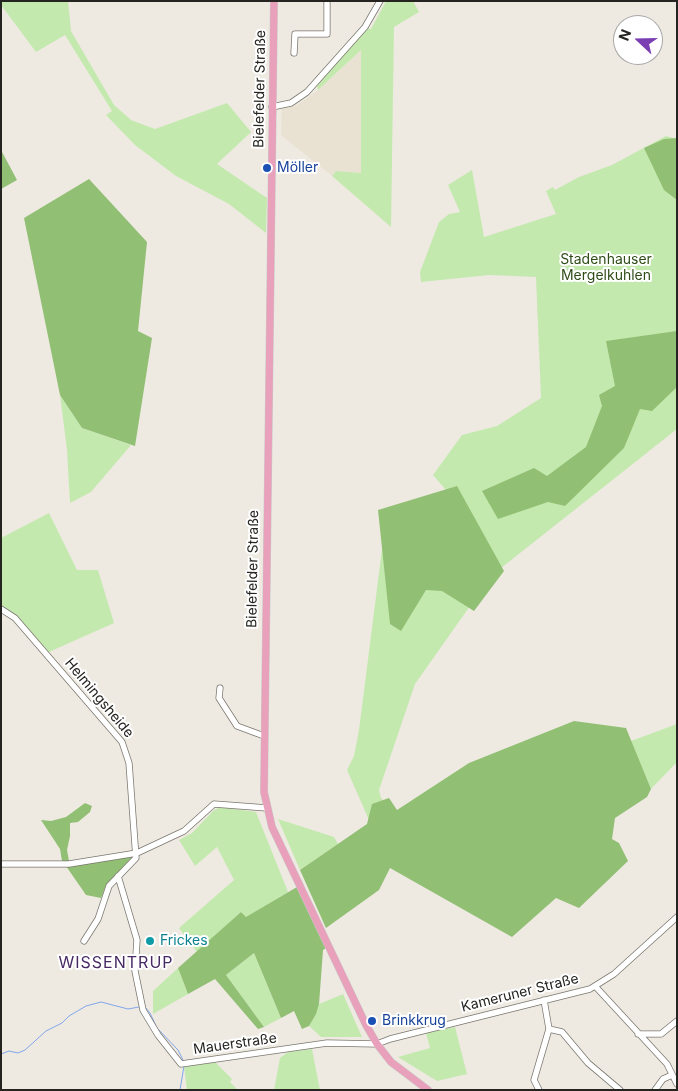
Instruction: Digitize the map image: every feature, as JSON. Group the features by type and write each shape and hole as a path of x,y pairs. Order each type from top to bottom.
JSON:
{"main road":[{"name":"Bielefelder Straße","path":"274,1 263,778 267,808 272,827 377,1044 399,1069 428,1090"}],"street":[{"path":"294,52 295,34 327,34 327,1"},
{"path":"272,107 291,104 307,92 365,27 380,1"},
{"name":"Helmingsheide","path":"1,609 15,618 125,746 129,763 137,853"},
{"path":"220,688 219,698 237,726 264,736"},
{"path":"1,864 70,864 137,853 184,831 214,804 267,808"},
{"path":"84,941 98,920 109,886 136,858 137,853"},
{"name":"Mauerstraße","path":"118,876 137,940 135,971 144,1010 158,1035 184,1064 327,1043 377,1044"},
{"name":"Kameruner Straße","path":"377,1044 595,986 614,974 677,917"},
{"path":"595,986 667,1064 677,1084"},
{"path":"538,1090 534,1080 549,1030 544,1000"},
{"path":"638,1034 661,1034 677,1021"},
{"path":"549,1030 562,1032 588,1063 620,1090"},
{"path":"655,1090 663,1079 672,1075"}],"shaded area":[{"path":"361,50 361,173 336,171 332,176 281,135 282,107 296,106 318,90"}],"green space":[{"path":"1,1 68,1 71,31 114,105 131,120 155,129 227,103 251,132 217,164 267,198 266,233 229,204 176,176 135,145 106,115 112,111 65,35 36,52 1,5"},
{"path":"386,1 413,1 419,12 394,27 391,227 332,176 336,171 361,173 361,50 318,90 317,86 366,28 371,29"},
{"name":"Stadenhauser Mergelkuhlen","path":"666,136 677,139 677,429 496,572 482,589 415,684 379,790 381,798 392,809 369,820 347,770 354,756 359,730 387,510 446,490 433,475 462,435 497,426 541,398 536,277 489,275 421,282 420,272 439,222 449,214 460,212 448,185 472,170 484,237 556,214 546,191 553,187 555,190 579,177 612,165"},
{"path":"677,138 677,200 664,190 644,148 664,139"},
{"path":"1,150 17,180 1,189"},
{"path":"89,179 147,242 138,331 152,338 135,446 82,428 60,395 24,218"},
{"path":"677,331 677,387 652,411 640,409 624,448 565,506 548,502 498,519 482,491 534,468 547,476 586,447 602,406 599,395 615,386 606,341"},
{"path":"60,395 82,428 131,445 91,492 70,503 67,450"},
{"path":"457,486 504,571 474,611 442,591 426,590 401,631 390,624 378,510"},
{"path":"49,513 77,570 98,570 114,623 49,652 15,618 1,608 1,538"},
{"path":"574,721 626,728 651,789 647,797 615,818 612,839 619,843 628,861 579,908 556,898 512,937 390,868 379,890 326,928 300,870 367,824 372,804 389,798 397,810 469,763"},
{"path":"677,724 677,762 651,789 631,741"},
{"path":"85,803 92,806 90,812 78,822 70,823 67,850 69,861 62,861 60,849 41,820 51,821 66,817"},
{"path":"221,807 256,812 288,892 246,918 241,912 197,952 179,928 234,880 217,847 195,866 179,840 192,833 214,810"},
{"path":"278,819 334,837 338,844 300,870"},
{"path":"134,855 106,885 101,898 86,895 66,866"},
{"path":"297,887 326,948 323,950 319,1004 309,1026 302,1029 294,1011 281,1018 254,953 226,975 264,1027 258,1029 215,979 188,994 178,968 241,912 246,917"},
{"path":"254,953 281,1018 264,1027 226,975"},
{"path":"178,968 188,994 153,1014 153,991"},
{"path":"343,994 362,1037 321,1037 309,1026 319,1004"},
{"path":"455,1027 467,1074 437,1081 398,1057 430,1048 426,1033"},
{"path":"312,1049 320,1090 274,1090 280,1058 288,1052"},
{"path":"215,1062 232,1079 230,1082 238,1090 187,1090 184,1067"}],"waterway":[{"path":"1,1054 9,1051 18,1053 25,1050 46,1031 62,1023 69,1016 86,1006 101,1002 128,1009 139,1007"},
{"path":"145,1007 157,1028 178,1050 184,1062"},
{"path":"180,1090 184,1066"}],"place":[{"name":"Möller","path":"267,168"},
{"name":"Frickes","path":"150,941"},
{"name":"Brinkkrug","path":"372,1021"}],"district":[{"name":"WISSENTRUP","path":"116,963"}]}
